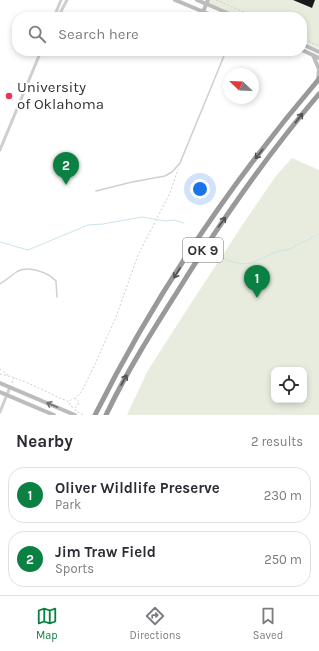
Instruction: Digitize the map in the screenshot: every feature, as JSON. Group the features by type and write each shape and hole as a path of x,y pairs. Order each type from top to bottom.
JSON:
{"highway":[{"name":"OK 9","path":"95,415 137,336 190,251 248,168 318,79"},
{"name":"OK 9","path":"107,414 154,328 211,237 274,150 319,94"}],"main road":[{"path":"175,0 203,12 207,2"},
{"path":"197,9 199,0 207,2 227,12"},
{"path":"307,46 319,52"},
{"path":"307,52 319,58"},
{"path":"313,55 319,69 318,79"},
{"path":"0,383 11,385 75,415"},
{"path":"0,392 54,415"}],"street":[{"path":"56,12 61,0"},
{"path":"61,12 67,0"},
{"path":"0,150 39,56"},
{"path":"0,412 11,385"}],"lane":[{"path":"96,192 126,183 165,176 172,172 180,163 224,56"},
{"path":"0,284 19,271 33,270 52,277 56,281 58,297"}],"path":[{"path":"216,0 244,12"},
{"path":"307,40 319,46"},
{"path":"70,402 75,398 86,383 116,317 138,255 170,193 180,163"},
{"path":"0,369 14,378 36,386 58,398 70,402 71,406 75,408 76,412 84,415"},
{"path":"0,374 10,376"},
{"path":"11,385 14,378"},
{"path":"75,398 79,403 75,408"}],"shaded area":[{"path":"210,0 293,0 311,8 315,0 319,0 319,49 307,43 307,12 231,12 209,3"},
{"path":"292,158 319,170 319,415 127,415 147,372 276,176"}],"building":[{"path":"293,0 315,0 312,8"}],"waterway":[{"path":"0,242 28,250 88,225 103,224 142,217 165,221 174,220 184,223"},
{"path":"221,257 229,261 242,264 252,263 273,253 289,249 319,234"}],"place":[{"name":"University of Oklahoma","path":"9,96"},
{"name":"Jim Traw Field","path":"66,185"},
{"name":"Oliver Wildlife Preserve","path":"257,298"}]}
